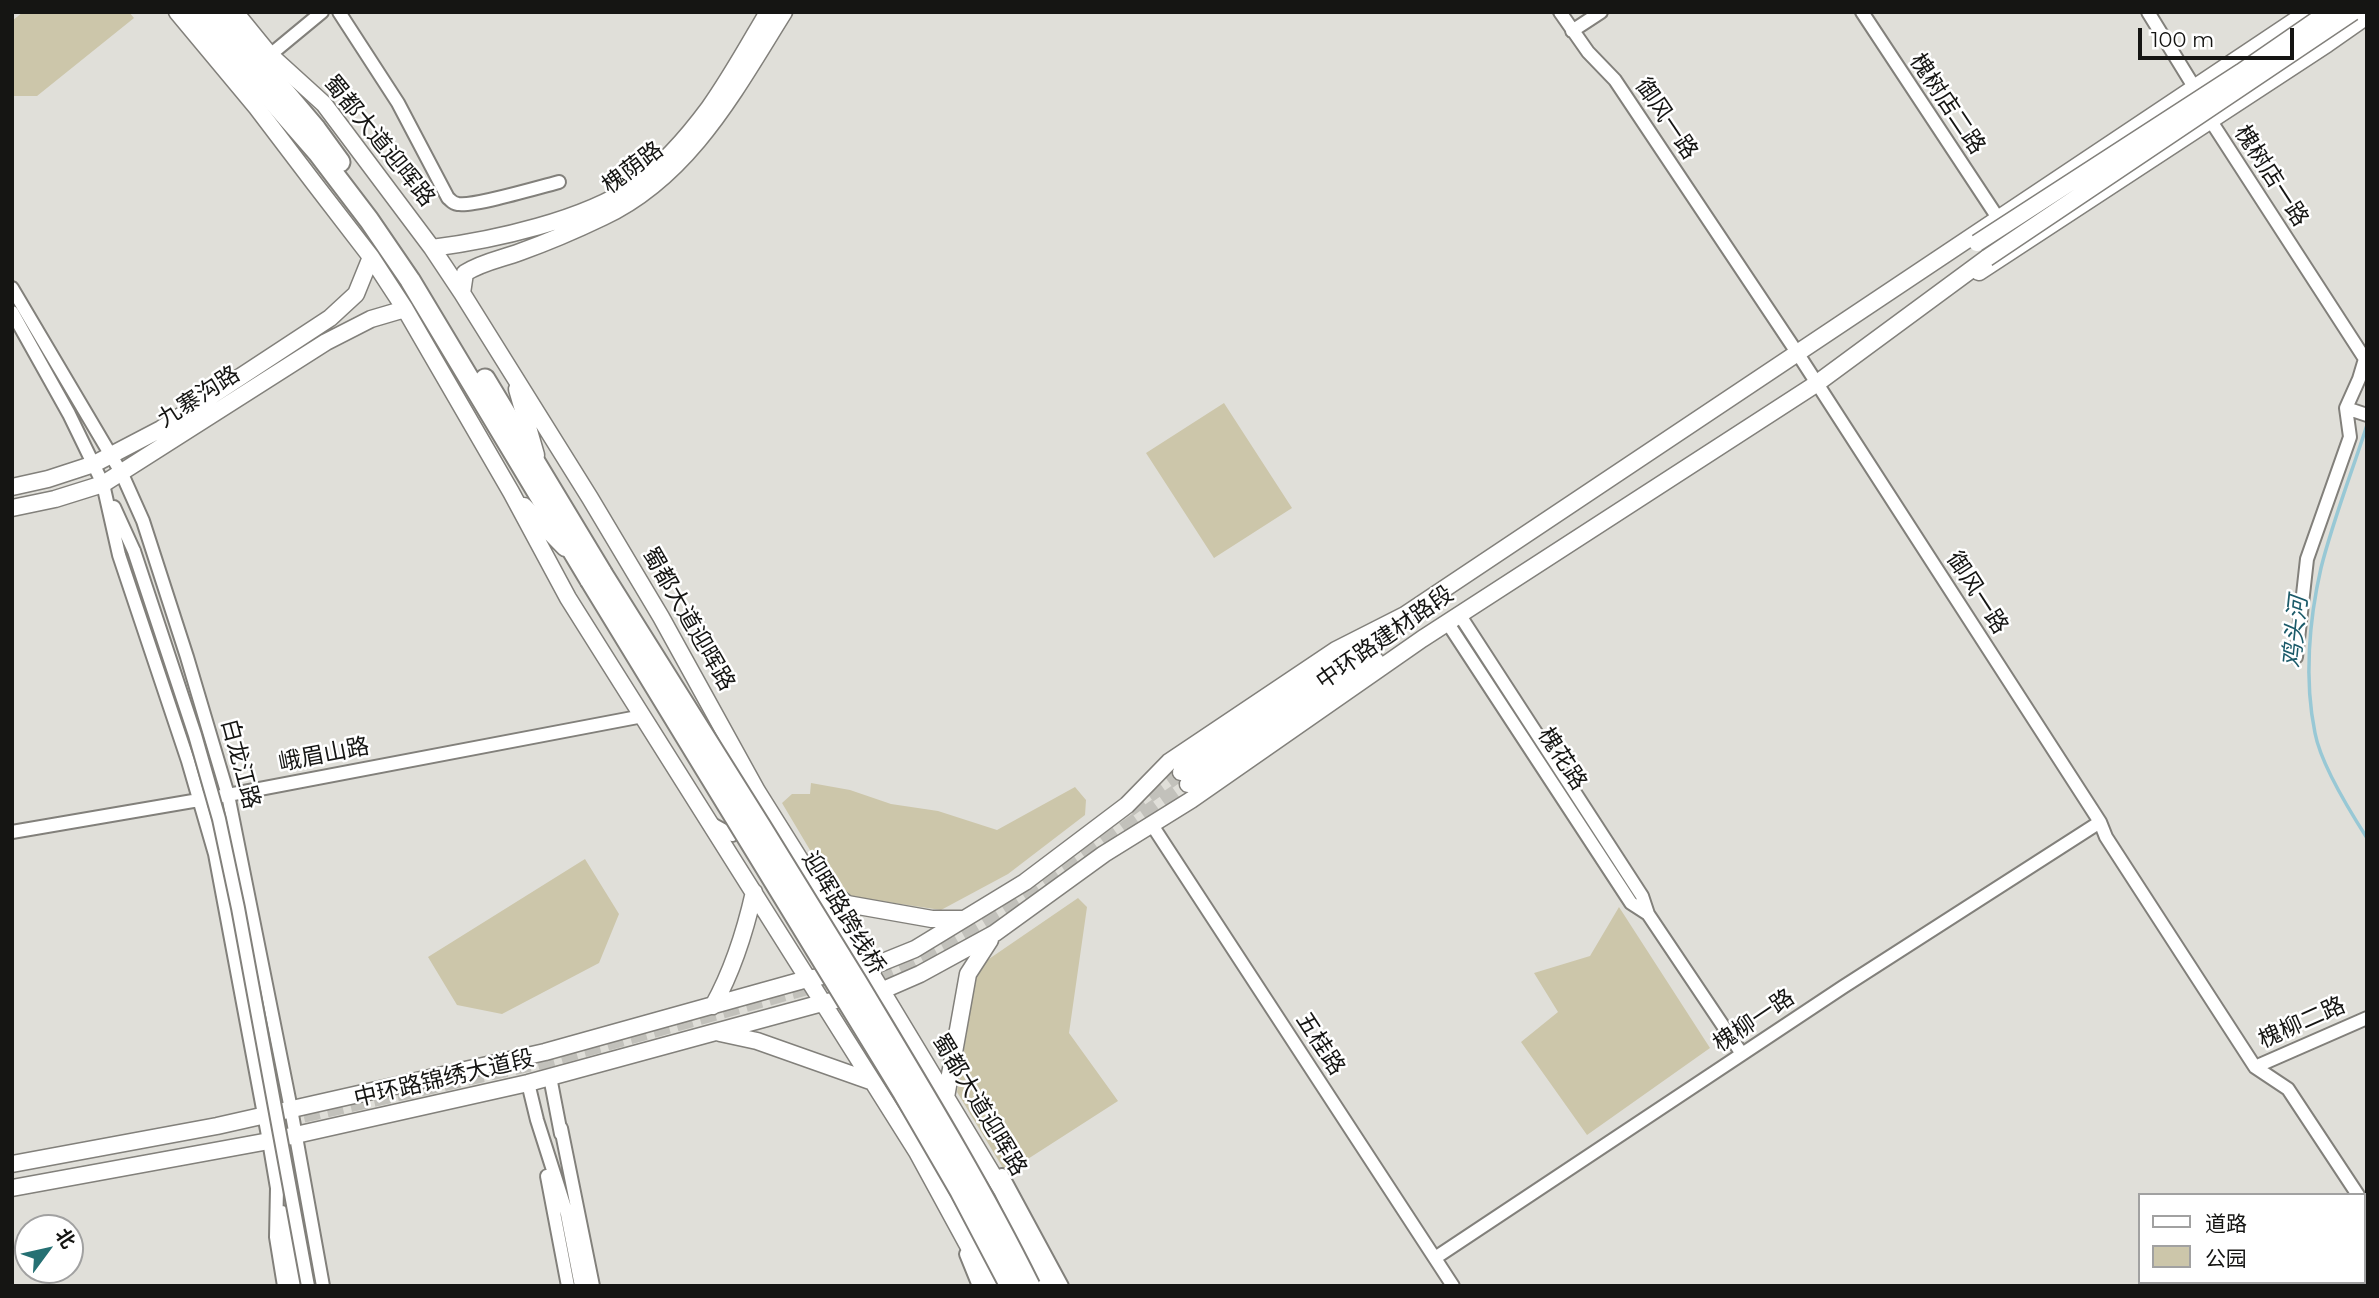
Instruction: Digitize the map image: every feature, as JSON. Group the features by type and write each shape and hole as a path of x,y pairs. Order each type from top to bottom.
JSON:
{"highway":[{"path":"195,12 318,153 369,220 410,280 592,573"},
{"name":"蜀都大道迎晖路","path":"217,12 316,129 418,269 540,468 592,573"},
{"name":"迎晖路跨线桥","path":"592,573 902,1091 972,1213 1010,1286"},
{"name":"迎晖路跨线桥","path":"592,573 788,869 918,1083 986,1201 1030,1286"}],"main road":[{"path":"177,12 257,108 371,257 405,309 511,492 568,598 917,1152 990,1286"},
{"name":"蜀都大道迎晖路","path":"235,12 270,55 324,104 432,248 462,293 661,617 757,791 1002,1190 1049,1286"},
{"name":"槐荫路","path":"432,248 468,243 572,216 600,205 636,184 678,145 709,108 768,12"},
{"name":"槐荫路","path":"462,293 465,273 477,265 559,237 606,216 660,181 688,154 720,113 784,12"},
{"path":"1889,291 2308,12"},
{"path":"1889,291 1977,243 2241,72 2328,12"},
{"path":"1912,314 1987,258 2353,12"},
{"path":"1912,314 2367,16"},
{"name":"九寨沟路","path":"12,487 94,464 161,429 330,318 356,294 371,257"},
{"name":"中环路建材路段","path":"867,968 915,948 1025,882 1127,806 1170,762 1336,650 1405,615 1798,355 1889,291"},
{"name":"九寨沟路","path":"12,508 55,499 103,484 326,342 371,318 405,309"},
{"name":"中环路建材路段","path":"881,991 920,974 995,933 1104,854 1152,825 1453,618 1816,384 1912,314"},
{"path":"511,371 540,468"},
{"path":"511,492 592,573"},
{"path":"1405,615 1346,663 1185,778 1353,673 1422,639"},
{"path":"810,875 847,904 932,919 966,919"},
{"path":"713,1006 727,981 748,921 754,892"},
{"path":"946,1097 968,974 995,933"},
{"name":"中环路锦绣大道段","path":"12,1164 264,1115 545,1052 807,979 867,968"},
{"name":"中环路锦绣大道段","path":"12,1188 269,1141 528,1083 822,1003 881,991"},
{"path":"717,1033 757,1041 873,1082"}],"street":[{"path":"270,55 322,12"},
{"path":"339,12 398,103 453,203 464,204 559,182"},
{"name":"御风一路","path":"1560,12 1588,52 1615,80 1798,355 2255,1067 2288,1089 2357,1193"},
{"path":"1572,31 1601,12"},
{"name":"槐树店二路","path":"1861,12 1998,218"},
{"name":"槐树店一路","path":"2148,12 2196,88 2210,121 2365,359 2346,408"},
{"name":"白龙江路","path":"12,288 112,455 143,521 228,794 291,1109 323,1286"},
{"path":"12,312 94,464 134,551 195,735 219,819 243,934 308,1286"},
{"path":"2296,657 2306,559 2350,438 2346,408 2363,414"},
{"path":"103,484 119,555 215,855 296,1286"},
{"name":"槐花路","path":"1453,618 1631,903 1648,914 1742,1054"},
{"name":"峨眉山路","path":"12,832 643,716"},
{"path":"709,822 732,835 748,829 758,817 760,805 757,791"},
{"name":"槐柳一路","path":"1435,1258 1742,1054 2100,822"},
{"name":"五桂路","path":"1152,825 1453,1286"},
{"name":"槐柳二路","path":"2255,1067 2367,1018"},
{"path":"550,1077 593,1286"},
{"path":"528,1083 568,1286"},
{"path":"917,1152 915,1139 918,1128 928,1118 940,1114 950,1116 963,1125 1003,1176 1062,1286"},
{"path":"537,1121 567,1214 581,1286"},
{"path":"561,1128 567,1214"},
{"path":"276,1188 276,1237 284,1286"},
{"path":"952,1214 979,1286"}],"green space":[{"path":"23,12 129,12 134,18 37,96 12,96 12,21"},
{"path":"1224,403 1292,508 1214,558 1146,453"},
{"path":"811,783 850,790 891,804 938,811 997,830 1075,787 1086,800 1085,815 1008,874 941,910 847,896 832,887 782,803 792,794 810,794"},
{"path":"585,859 619,914 599,963 502,1014 457,1005 428,957"},
{"path":"1078,898 1087,907 1069,1033 1118,1101 1006,1173 957,1092 976,976 986,961"},
{"path":"1619,907 1710,1048 1587,1135 1521,1042 1558,1012 1534,973 1590,956"}],"waterway":[{"name":"鸡头河","path":"2367,425 2321,568 2313,608 2309,650 2310,692 2318,746 2336,787 2367,838"}],"tunnel":[{"path":"1129,809 1181,772"},
{"path":"809,1000 891,971 971,931 1066,871 1188,784"},
{"path":"280,1120 542,1061 825,982"}]}
